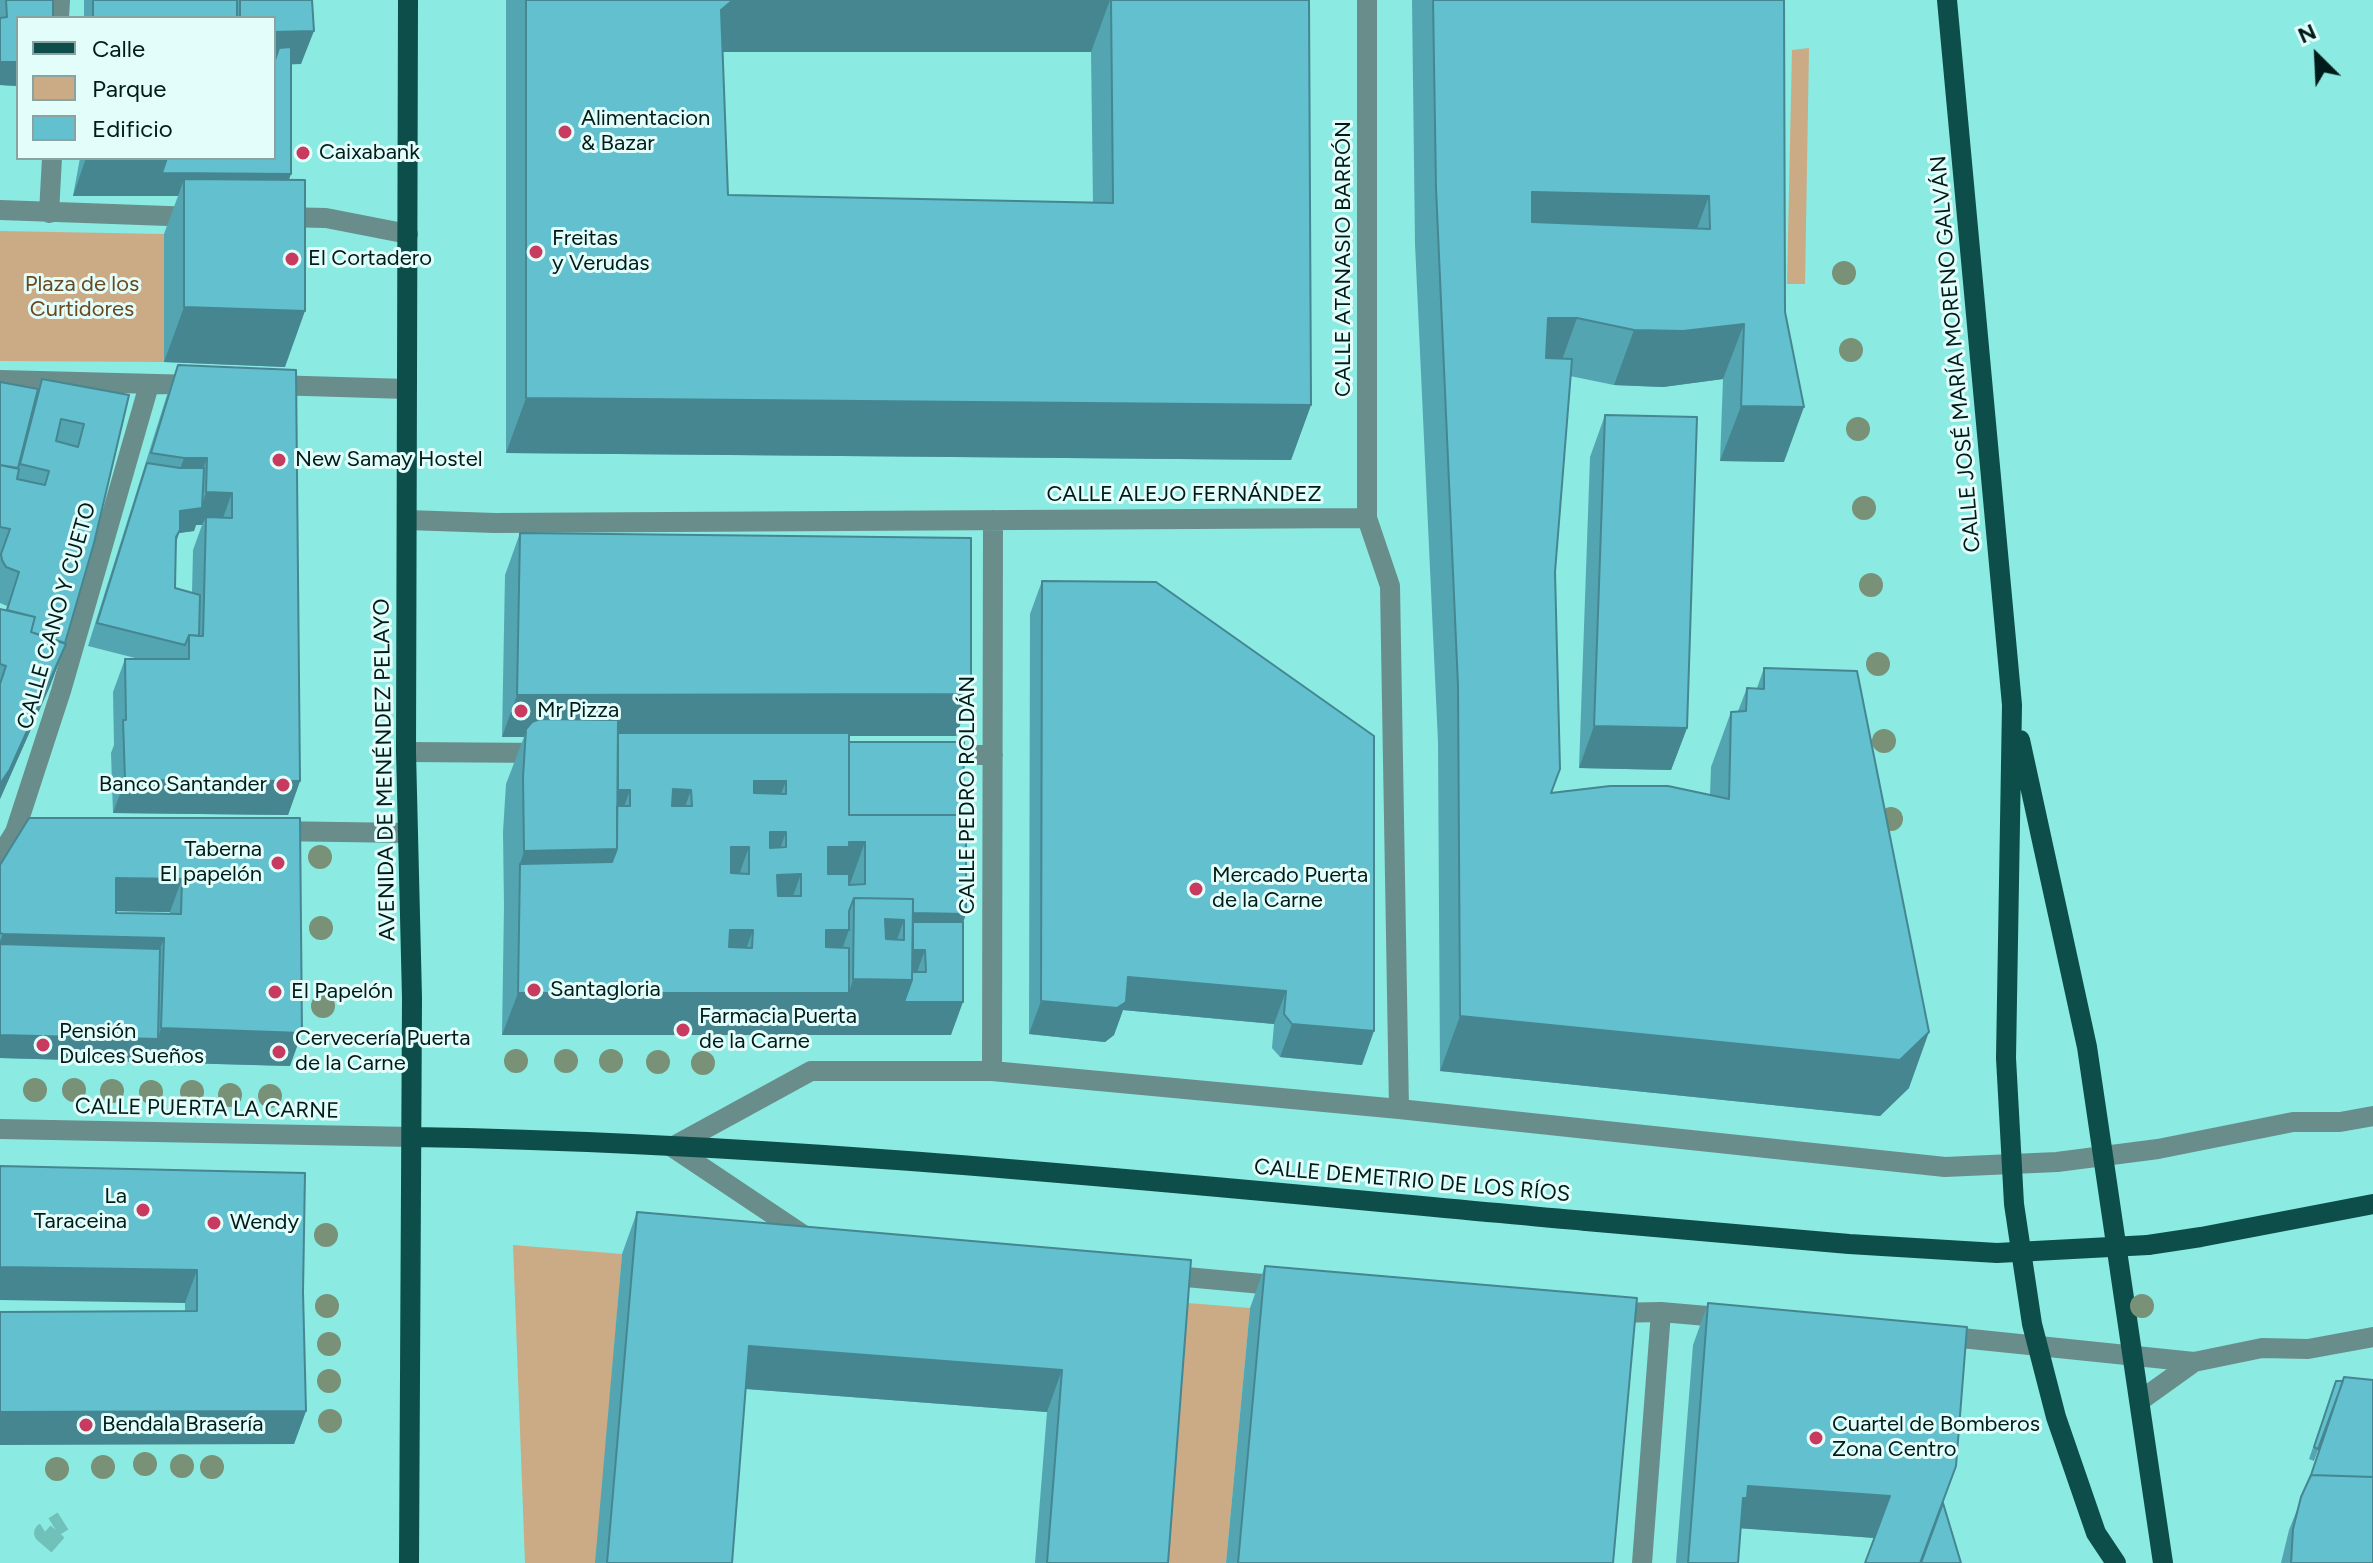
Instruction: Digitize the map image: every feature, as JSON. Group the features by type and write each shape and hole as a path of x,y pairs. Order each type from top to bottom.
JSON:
{"main road":[{"name":"AVENIDA DE MENÉNDEZ PELAYO","path":"408,0 406,752 412,998 409,1563"},
{"name":"CALLE JOSÉ MARÍA MORENO GALVÁN","path":"1947,0 2012,705 2006,1058 2012,1164 2036,1344 2056,1417 2096,1533 2116,1563"},
{"name":"CALLE JOSÉ MARÍA MORENO GALVÁN","path":"2012,705 2087,1047 2163,1563"},
{"name":"CALLE DEMETRIO DE LOS RÍOS","path":"412,1137 545,1139 842,1155 1849,1244 1997,1253 2148,1245 2373,1204"}],"street":[{"name":"CALLE ATANASIO BARRÓN","path":"1367,0 1367,518"},
{"path":"49,213 52,160"},
{"path":"0,210 141,217 219,217"},
{"path":"266,217 326,218 408,234"},
{"path":"0,380 222,385"},
{"name":"CALLE CANO Y CUETO","path":"0,856 23,832 149,385"},
{"path":"251,385 407,389"},
{"path":"1367,518 1390,586 1399,1109"},
{"name":"CALLE ALEJO FERNÁNDEZ","path":"407,520 495,523 1367,518"},
{"name":"CALLE PEDRO ROLDÁN","path":"992,1071 993,520"},
{"path":"406,752 565,753"},
{"path":"913,754 993,755"},
{"path":"254,831 408,833"},
{"path":"832,1245 817,1244 672,1147 811,1071 992,1071 1399,1109 1945,1167 2104,1156 2158,1149 2293,1122 2340,1122 2373,1116"},
{"name":"CALLE PUERTA LA CARNE","path":"0,1129 412,1137"},
{"path":"1147,1273 1304,1287"},
{"path":"1587,1313 1661,1312 1755,1320"},
{"path":"1642,1563 1661,1312"},
{"path":"1927,1335 2194,1362 2262,1348 2308,1349 2373,1337"},
{"path":"2141,1400 2194,1362"}],"green space":[{"path":"1809,48 1805,284 1787,284 1792,50"},
{"name":"Plaza de los Curtidores","path":"0,231 164,234 164,362 0,361"},
{"path":"513,1245 622,1254 596,1563 525,1563"},
{"path":"1175,1302 1250,1308 1226,1563 1155,1563"}],"building":[{"path":"6,0 53,0 53,16 16,16 16,62 0,62 0,18 7,17"},
{"path":"93,0 237,0 237,16 93,16"},
{"path":"240,0 312,0 314,31 276,32 276,16 240,16"},
{"path":"526,0 733,0 721,10 728,195 1113,203 1111,0 1309,0 1311,405 526,398"},
{"path":"1433,0 1784,0 1785,312 1804,407 1741,406 1744,324 1683,331 1634,330 1577,318 1548,318 1546,358 1572,359 1555,572 1560,769 1551,793 1610,786 1668,786 1729,799 1731,712 1746,711 1747,688 1764,689 1764,668 1857,671 1929,1032 1900,1060 1460,1016 1458,686 1436,188","holes":["1532,192 1709,196 1710,229 1532,222"]},
{"path":"291,47 291,174 162,173 166,160 276,160 276,57 279,48"},
{"path":"184,179 305,180 305,311 184,307"},
{"path":"178,365 296,370 300,781 125,780 125,659 189,659 189,635 203,636 206,517 232,518 232,493 206,492 207,458 151,453"},
{"path":"42,379 129,395 94,543 65,643 31,632 35,617 7,610 19,572 6,567 2,560 1,554 10,529 0,527 0,465 19,469 17,479 45,485 49,471 20,464","holes":["61,419 84,424 78,447 56,441"]},
{"path":"0,382 38,389 18,468 0,465"},
{"path":"1605,415 1697,417 1687,728 1594,726"},
{"path":"147,463 204,468 202,508 180,511 180,530 176,537 175,588 200,595 199,636 189,635 185,645 97,623"},
{"path":"520,533 971,538 971,694 517,695"},
{"name":"Mercado Puerta de la Carne","path":"1042,581 1156,582 1374,736 1374,1031 1292,1024 1284,1014 1286,991 1128,977 1126,1002 1117,1008 1041,1001"},
{"path":"0,609 35,617 31,632 66,644 10,769 0,784 0,684 6,666 0,664"},
{"path":"540,719 618,720 617,849 524,851 526,729"},
{"path":"618,733 849,733 849,815 966,815 966,914 913,913 913,899 854,898 849,911 849,930 826,930 826,947 849,948 849,993 518,993 520,864 612,862 617,849 617,806 630,806 630,790 618,790","holes":["754,781 786,781 786,794 754,793","673,789 691,790 692,806 672,806","770,832 786,832 786,847 770,848","849,842 865,842 865,884 849,885 849,874 828,874 828,847 849,847","731,847 749,847 749,874 731,873","801,874 801,896 778,896 777,875","730,930 753,930 752,948 729,947"]},
{"path":"849,742 964,742 963,815 849,815"},
{"path":"29,818 300,818 302,1033 161,1028 164,938 0,933 0,865","holes":["116,878 182,879 181,914 116,913"]},
{"path":"854,898 913,899 912,980 853,979","holes":["885,919 904,920 904,940 886,939"]},
{"path":"913,922 963,922 963,1002 904,1002 912,972 926,972 925,950 913,950"},
{"path":"0,944 160,949 158,1039 0,1035"},
{"path":"0,1166 305,1173 303,1292 306,1411 0,1412 0,1312 197,1311 197,1270 0,1267"},
{"path":"637,1212 1191,1260 1168,1563 1047,1563 1062,1370 749,1346 732,1563 607,1563"},
{"path":"1265,1266 1637,1298 1613,1563 1238,1563"},
{"name":"Cuartel de Bomberos Zona Centro","path":"1708,1303 1967,1327 1956,1466 1920,1563 1865,1563 1890,1496 1748,1486 1747,1498 1743,1498 1738,1563 1688,1563"},
{"path":"2344,1377 2373,1380 2373,1477 2311,1475"},
{"path":"2336,1381 2343,1381 2318,1449 2314,1447"},
{"path":"2311,1475 2373,1477 2373,1563 2291,1563 2293,1529 2301,1497"},
{"path":"1943,1503 1961,1563 1921,1563"}],"tunnel":[{"path":"58,1545 44,1533 63,1521"}],"place":[{"name":"Alimentacion & Bazar","path":"565,132"},
{"name":"Caixabank","path":"303,153"},
{"name":"Freitas y Verudas","path":"536,252"},
{"name":"El Cortadero","path":"292,259"},
{"name":"New Samay Hostel","path":"279,460"},
{"name":"Mr Pizza","path":"521,711"},
{"name":"Banco Santander","path":"283,785"},
{"name":"Taberna El papelón","path":"278,863"},
{"name":"Mercado Puerta de la Carne","path":"1196,889"},
{"name":"Santagloria","path":"534,990"},
{"name":"El Papelón","path":"275,992"},
{"name":"Farmacia Puerta de la Carne","path":"683,1030"},
{"name":"Pensión Dulces Sueños","path":"43,1045"},
{"name":"Cervecería Puerta de la Carne","path":"279,1052"},
{"name":"La Taraceina","path":"143,1210"},
{"name":"Wendy","path":"214,1223"},
{"name":"Bendala Brasería","path":"86,1425"},
{"name":"Cuartel de Bomberos Zona Centro","path":"1816,1438"}]}
